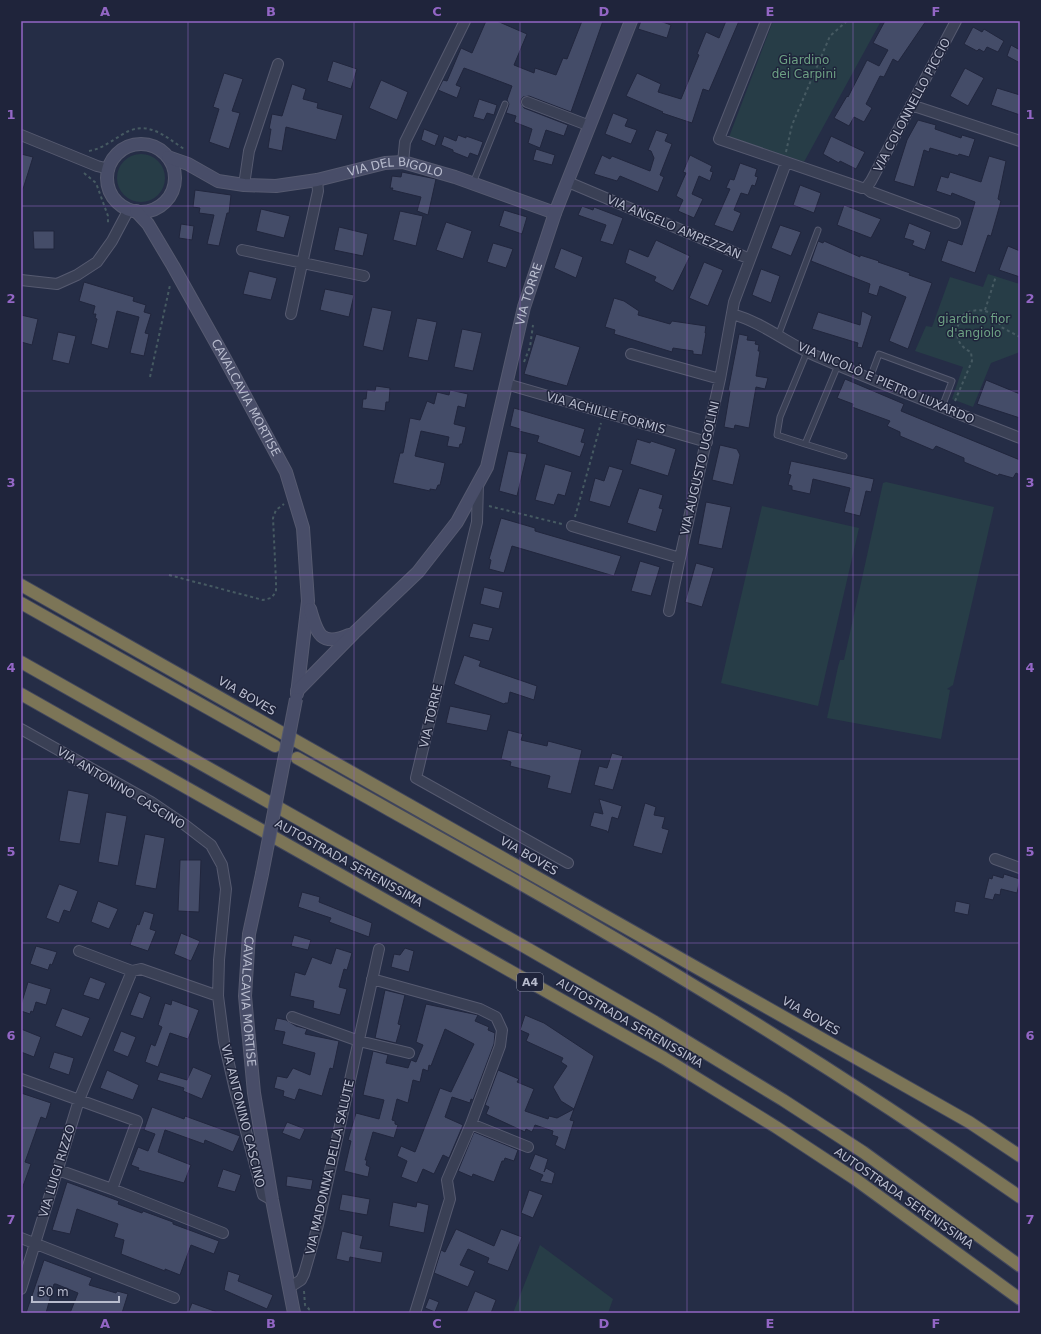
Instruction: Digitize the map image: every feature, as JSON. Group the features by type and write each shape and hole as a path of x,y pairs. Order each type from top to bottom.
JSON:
{"highway":[{"name":"VIA BOVES","path":"21,585 969,1122 1020,1156"},
{"path":"21,603 275,746"},
{"name":"AUTOSTRADA SERENISSIMA","path":"21,662 512,939 783,1100 863,1152 1020,1266"},
{"name":"AUTOSTRADA SERENISSIMA","path":"21,694 664,1058 776,1127 855,1179 1020,1299"},
{"path":"297,758 625,944 739,1013 890,1108 1020,1197"}],"street":[{"path":"403,162 406,142 465,21"},
{"name":"VIA TORRE","path":"487,467 524,307 555,213 631,21"},
{"path":"766,21 719,140 858,188 866,188 871,192 955,222"},
{"name":"VIA COLONNELLO PICCIO","path":"866,188 872,182 956,21"},
{"path":"244,185 249,151 278,64"},
{"path":"526,102 590,126"},
{"path":"911,105 1020,141"},
{"path":"21,135 97,166 109,169 108,183 113,196 123,206 132,210 156,208 170,195 175,176 174,169 168,157"},
{"name":"VIA DEL BIGOLO","path":"109,169 111,162 121,151 135,145 150,145 157,148 168,157 188,164 218,180 244,185 276,186 317,180 385,163 403,162 473,184 555,213"},
{"name":"VIA ANGELO AMPEZZAN","path":"568,182 750,259 785,162"},
{"path":"291,314 318,191 317,180"},
{"path":"21,280 57,284 84,271 97,262 132,210"},
{"name":"CAVALCAVIA MORTISE","path":"132,210 148,224 224,356 286,472 303,528 308,601 297,695 249,934 245,996 254,1093 272,1200 294,1313"},
{"path":"242,250 364,276"},
{"name":"VIA AUGUSTO UGOLINI","path":"669,611 707,442 734,302 750,259"},
{"name":"VIA NICOLÒ E PIETRO LUXARDO","path":"732,314 748,320 807,352 838,366 1020,438"},
{"path":"631,354 720,379"},
{"name":"VIA ACHILLE FORMIS","path":"506,384 707,442"},
{"name":"CAVALCAVIA MORTISE","path":"297,695 354,633 418,572 457,522 487,467"},
{"name":"VIA TORRE","path":"478,484 477,522 416,778 568,863"},
{"path":"572,526 680,558"},
{"name":"CAVALCAVIA MORTISE","path":"308,601 316,630 326,640 335,641 354,633"},
{"name":"VIA ANTONINO CASCINO","path":"21,729 151,802 185,825 211,845 222,865 226,889 219,960 218,996 224,1042 263,1195 272,1200"},
{"path":"995,859 1020,868"},
{"name":"VIA MADONNA DELLA SALUTE","path":"290,1287 301,1280 304,1274 316,1232 378,949"},
{"path":"79,951 132,971 141,969 218,996"},
{"name":"VIA LUIGI RIZZO","path":"21,1289 79,1100 132,971"},
{"path":"372,979 480,1009 496,1017 502,1030 500,1046 471,1124 447,1180 450,1199 415,1313"},
{"path":"292,1017 359,1041 409,1053"},
{"path":"21,1079 137,1121 112,1190"},
{"path":"471,1124 528,1147"},
{"path":"58,1170 223,1233"},
{"path":"21,1238 174,1298"}],"lane":[{"path":"473,184 505,104"},
{"path":"778,336 818,230"},
{"path":"807,352 780,417 777,435 844,456"},
{"path":"870,378 879,354 952,381 942,406"},
{"path":"805,444 838,366"}],"path":[{"path":"785,162 792,124 830,36 846,21"},
{"path":"84,150 97,149 121,134 133,130 147,129 160,132 173,142"},
{"path":"81,171 96,183 108,216 108,223"},
{"path":"150,377 174,268"},
{"path":"985,310 996,276"},
{"path":"954,404 972,361 971,352 962,345 956,334 957,326 965,313 975,309 985,310 998,320 1001,327 1020,337"},
{"path":"522,369 530,347 534,321"},
{"path":"485,506 572,526 604,413"},
{"path":"169,575 264,600 271,598 276,592 272,518 276,510 281,505 294,498"},
{"path":"304,1294 305,1305 309,1309 308,1313"}],"green space":[{"name":"Giardino dei Carpini","path":"773,21 881,21 804,162 729,137"},
{"path":"136,154 146,154 158,161 165,173 165,183 158,195 146,202 136,202 128,198 121,191 117,183 117,173 121,165 128,158"},
{"name":"giardino fior d'angiolo","path":"988,274 1020,284 1020,352 991,363 973,407 952,399 963,367 915,351 926,326 932,327 950,277 983,287"},
{"path":"886,482 994,507 953,685 947,689 950,690 941,739 827,718 840,660 844,660 883,483"},
{"path":"762,506 859,528 818,706 721,683"},
{"path":"540,1245 613,1299 608,1313 513,1313"}],"building":[{"path":"486,21 497,21 527,34 514,65 534,73 535,68 556,75 563,58 567,59 582,21 603,21 571,112 529,96 523,97 521,100 524,108 568,125 564,136 546,130 540,148 528,143 532,129 514,122 516,116 506,113 509,104 507,100 512,86 475,72 464,68 456,85 461,87 457,98 438,90 443,80 447,81 461,48 472,53"},
{"path":"641,21 660,21 671,25 667,38 638,29"},
{"path":"726,21 739,21 709,91 703,89 692,123 662,113 663,112 626,96 637,73 661,84 658,92 681,99 699,55 697,54 706,32 719,38"},
{"path":"885,21 926,21 898,62 893,59 884,77 880,76 866,104 872,108 864,122 854,117 849,126 834,118 847,96 848,97 867,60 879,66 888,50 873,43"},
{"path":"973,27 982,32 984,29 1004,41 998,52 987,47 984,52 979,49 977,51 964,44"},
{"path":"1011,45 1020,50 1020,63 1007,56"},
{"path":"333,61 357,69 351,89 327,81"},
{"path":"965,68 984,78 968,106 950,96"},
{"path":"224,73 243,79 232,111 240,113 229,149 209,142 219,109 213,107"},
{"path":"381,80 408,92 397,120 369,108"},
{"path":"292,84 306,89 303,99 318,103 317,108 343,115 336,140 286,127 282,151 268,148 271,129 269,129 272,114 282,116"},
{"path":"997,88 1020,95 1020,115 991,105"},
{"path":"479,99 497,105 494,115 487,113 484,120 473,117"},
{"path":"613,113 628,119 625,126 637,130 631,144 605,134"},
{"path":"918,120 936,125 935,129 961,138 962,135 975,139 969,157 959,154 958,156 930,148 929,152 924,150 914,187 894,181 907,140"},
{"path":"424,129 439,135 435,146 421,140"},
{"path":"656,130 668,134 665,141 672,144 660,175 664,177 658,192 620,176 617,181 594,174 602,155 610,159 612,156 650,171 654,158 651,151 648,150"},
{"path":"458,135 483,142 478,156 470,153 468,158 441,145 444,136 456,141"},
{"path":"831,136 865,152 856,169 840,161 839,163 823,154"},
{"path":"536,149 555,155 552,165 533,160"},
{"path":"21,154 33,157 23,189 21,189"},
{"path":"690,155 712,166 710,171 713,172 710,181 699,176 692,194 703,199 694,218 678,211 683,200 676,196 686,173 683,172"},
{"path":"989,156 1006,161 998,199 1001,201 991,236 988,235 975,273 941,261 948,240 962,245 975,202 952,193 951,196 936,191 941,176 948,178 950,172 981,182"},
{"path":"740,163 757,169 755,176 758,177 755,186 752,185 748,195 741,193 734,210 741,213 733,232 714,225 730,189 726,188 730,179 734,180"},
{"path":"402,172 436,179 428,215 417,211 421,197 392,190 393,188 390,188 392,176 401,177"},
{"path":"800,185 821,193 814,213 793,205"},
{"path":"195,190 231,195 229,213 227,213 219,246 207,244 214,215 199,213 200,208 193,207"},
{"path":"844,205 881,219 871,238 837,225"},
{"path":"582,206 593,210 594,207 623,218 613,245 600,241 606,225 578,215"},
{"path":"261,209 290,216 284,238 256,231"},
{"path":"504,210 527,217 522,234 499,226"},
{"path":"400,211 423,216 416,246 393,240"},
{"path":"446,222 472,231 463,259 436,250"},
{"path":"909,223 931,232 925,250 912,245 914,241 904,238"},
{"path":"181,224 194,226 192,240 179,238"},
{"path":"780,225 801,232 791,256 771,248"},
{"path":"339,227 368,234 363,256 334,250"},
{"path":"33,231 54,231 54,249 34,249"},
{"path":"656,240 690,256 673,291 654,281 656,277 625,263 629,249 648,257"},
{"path":"818,241 823,243 824,241 860,257 860,255 879,261 878,262 910,273 909,275 932,283 908,349 889,341 906,297 880,286 877,296 868,293 870,284 811,261"},
{"path":"493,243 513,249 506,268 487,262"},
{"path":"1008,246 1020,251 1020,277 999,270"},
{"path":"561,248 583,257 576,278 554,268"},
{"path":"704,262 723,270 708,306 689,298"},
{"path":"761,269 780,276 771,303 752,295"},
{"path":"249,271 277,278 271,300 243,294"},
{"path":"84,282 134,297 133,301 146,305 144,312 151,314 145,333 149,334 144,356 130,353 139,317 117,311 108,349 91,344 97,319 95,318 96,314 93,314 95,306 79,301"},
{"path":"325,289 354,295 349,317 320,310"},
{"path":"614,298 624,301 639,311 638,315 670,324 672,321 706,326 702,355 693,354 693,351 673,348 672,352 614,334 615,330 605,327"},
{"path":"372,307 392,311 383,351 363,346"},
{"path":"862,311 872,316 862,348 857,347 858,343 812,329 818,312 860,325"},
{"path":"21,315 38,319 32,345 21,342"},
{"path":"417,318 437,322 428,361 408,357"},
{"path":"462,329 482,333 473,371 454,367"},
{"path":"58,332 76,336 69,364 52,360"},
{"path":"536,334 580,347 567,386 524,374"},
{"path":"739,334 748,336 747,340 756,341 755,344 759,345 758,351 760,351 756,376 768,378 765,389 756,387 749,428 735,425 734,429 724,427 730,391 728,391"},
{"path":"845,379 904,404 901,411 1020,460 1020,475 1016,473 1013,478 999,474 998,476 964,462 964,458 936,446 933,450 900,436 900,432 887,426 890,421 852,407 853,404 837,398"},
{"path":"986,380 1020,394 1020,418 977,404"},
{"path":"376,386 390,388 389,402 386,402 385,411 362,408 363,399 366,399 367,390 375,391"},
{"path":"450,390 468,394 465,408 458,406 454,424 466,427 462,444 460,444 459,448 447,446 449,437 421,431 415,456 445,463 440,485 438,485 436,490 430,489 430,491 393,483 400,453 403,453 410,418 420,420 427,401 434,404 437,392 449,395"},
{"path":"514,408 585,429 581,442 585,443 580,457 537,442 539,436 519,431 520,429 510,426"},
{"path":"637,439 650,443 651,441 676,449 668,476 630,464"},
{"path":"720,445 737,449 740,455 733,485 712,480"},
{"path":"508,451 527,454 517,496 499,491"},
{"path":"791,461 874,479 871,492 866,491 860,516 844,512 850,488 813,479 810,494 792,490 792,486 788,485 791,475 788,474"},
{"path":"545,464 572,472 565,496 558,494 554,505 535,500"},
{"path":"609,466 623,470 610,507 589,501 595,478 604,481"},
{"path":"639,488 663,495 659,508 663,509 656,532 627,523"},
{"path":"706,502 731,507 722,549 698,544"},
{"path":"501,518 535,528 535,531 621,556 614,576 512,546 504,573 489,569 491,560 489,559"},
{"path":"640,561 660,567 651,596 631,591"},
{"path":"696,563 714,568 702,607 685,602"},
{"path":"484,587 503,592 499,609 480,604"},
{"path":"473,623 493,628 489,641 469,637"},
{"path":"464,655 481,661 479,666 537,686 534,700 510,692 508,703 504,704 454,684"},
{"path":"450,706 491,715 487,731 446,723"},
{"path":"508,730 523,734 521,740 547,746 548,741 582,750 571,794 547,788 550,776 510,766 511,762 501,759"},
{"path":"612,753 623,756 613,790 594,785 599,766 607,768"},
{"path":"68,790 89,794 80,844 59,841"},
{"path":"599,799 622,806 618,819 612,817 608,833 607,831 590,826 594,812 603,814"},
{"path":"645,803 656,807 654,815 665,817 662,828 669,830 662,854 633,846"},
{"path":"106,812 127,816 118,866 98,862"},
{"path":"145,834 165,838 156,889 135,885"},
{"path":"180,860 201,860 199,912 178,911"},
{"path":"1004,874 1020,879 1017,893 1001,889 1000,895 995,894 993,900 984,898 989,878 992,879 993,875 1003,878"},
{"path":"59,884 78,891 70,912 64,910 59,923 46,918"},
{"path":"302,892 320,897 319,902 372,923 369,937 329,922 331,918 298,907"},
{"path":"98,901 118,909 109,929 91,922"},
{"path":"956,901 970,904 968,915 954,912"},
{"path":"144,911 154,914 150,929 156,931 148,951 130,945 137,924 139,925"},
{"path":"181,933 200,941 191,961 174,954"},
{"path":"294,935 311,940 308,950 291,946"},
{"path":"36,946 57,952 52,965 50,964 48,970 30,964"},
{"path":"336,948 352,953 347,970 344,969 339,987 347,989 340,1015 313,1008 314,1001 290,996 295,972 305,975 312,957 331,964"},
{"path":"405,948 414,951 409,972 391,967 394,954 400,955"},
{"path":"90,977 106,983 99,1000 83,995"},
{"path":"28,982 51,989 46,1005 36,1002 33,1012 31,1011 30,1014 21,1011 21,1005"},
{"path":"385,990 405,995 398,1024 401,1025 396,1043 375,1038"},
{"path":"139,992 151,997 143,1019 130,1015"},
{"path":"172,1000 199,1010 188,1039 170,1033 158,1067 145,1062 151,1044 155,1046 162,1027 158,1025 165,1003 171,1005"},
{"path":"426,1004 478,1015 475,1021 489,1027 488,1030 495,1033 494,1044 473,1100 471,1099 470,1103 452,1097 445,1117 463,1125 449,1158 443,1155 434,1174 423,1169 417,1183 401,1177 407,1161 397,1156 401,1146 415,1152 440,1088 451,1092 474,1044 445,1029 431,1066 429,1065 428,1071 423,1069 420,1082 413,1080 408,1103 397,1099 392,1120 398,1125 394,1138 373,1132 365,1160 367,1160 366,1165 370,1167 368,1177 344,1171 351,1141 348,1140 356,1113 379,1119 384,1100 363,1095 373,1051 388,1055 386,1063 408,1068 411,1060 416,1062 423,1045 416,1042"},
{"path":"62,1008 90,1018 82,1037 55,1026"},
{"path":"525,1015 544,1023 594,1056 574,1109 561,1101 553,1087 567,1066 561,1062 563,1058 526,1041 529,1034 520,1030"},
{"path":"277,1018 286,1020 296,1026 307,1029 305,1034 339,1041 333,1069 330,1068 322,1096 299,1089 295,1100 283,1096 284,1091 274,1088 277,1076 287,1078 293,1068 310,1075 315,1053 282,1044 285,1032 274,1030"},
{"path":"21,1029 41,1037 34,1057 21,1052"},
{"path":"121,1031 136,1037 128,1057 113,1051"},
{"path":"54,1052 74,1058 69,1075 49,1068"},
{"path":"193,1067 212,1075 202,1099 183,1091 184,1088 157,1080 160,1072 187,1080"},
{"path":"107,1070 139,1085 133,1100 100,1088"},
{"path":"498,1070 519,1079 517,1082 534,1089 525,1111 548,1119 549,1116 557,1118 574,1109 570,1120 574,1121 565,1150 555,1145 558,1137 552,1135 553,1131 535,1125 532,1132 526,1129 525,1132 486,1114 489,1107 485,1105"},
{"path":"21,1093 51,1103 46,1119 41,1117 25,1162 31,1164 22,1189"},
{"path":"152,1107 184,1119 185,1116 240,1136 233,1152 205,1140 204,1144 165,1130 158,1152 191,1165 184,1183 138,1170 139,1168 131,1165 138,1147 148,1151 155,1134 144,1130"},
{"path":"287,1122 305,1129 300,1140 282,1133"},
{"path":"474,1132 518,1150 514,1161 505,1158 504,1161 502,1161 494,1182 473,1174 472,1177 458,1171"},
{"path":"535,1154 548,1159 544,1172 546,1168 555,1173 552,1184 540,1181 543,1175 529,1169"},
{"path":"223,1169 241,1175 235,1192 217,1187"},
{"path":"287,1176 313,1180 311,1190 286,1186"},
{"path":"67,1182 119,1201 118,1204 142,1213 143,1211 219,1241 214,1254 191,1245 180,1275 165,1269 165,1271 121,1254 124,1240 114,1237 118,1224 77,1209 70,1234 52,1230"},
{"path":"529,1190 543,1195 533,1218 521,1213"},
{"path":"342,1194 370,1199 367,1215 339,1210"},
{"path":"393,1202 416,1207 417,1202 429,1205 424,1233 389,1226"},
{"path":"456,1229 494,1246 501,1229 522,1237 508,1271 487,1263 489,1258 468,1249 460,1265 475,1271 468,1287 434,1273 441,1250 445,1252"},
{"path":"342,1231 363,1236 360,1248 383,1252 381,1263 350,1257 349,1262 336,1259"},
{"path":"44,1260 92,1278 89,1285 116,1293 117,1291 128,1294 122,1313 70,1313 78,1293 54,1284 46,1313 26,1313"},
{"path":"228,1271 240,1275 238,1281 273,1295 267,1309 224,1290"},
{"path":"475,1291 496,1300 491,1313 466,1313"},
{"path":"429,1298 439,1302 435,1312 425,1308"},
{"path":"192,1303 217,1312 217,1313 188,1313"}]}
